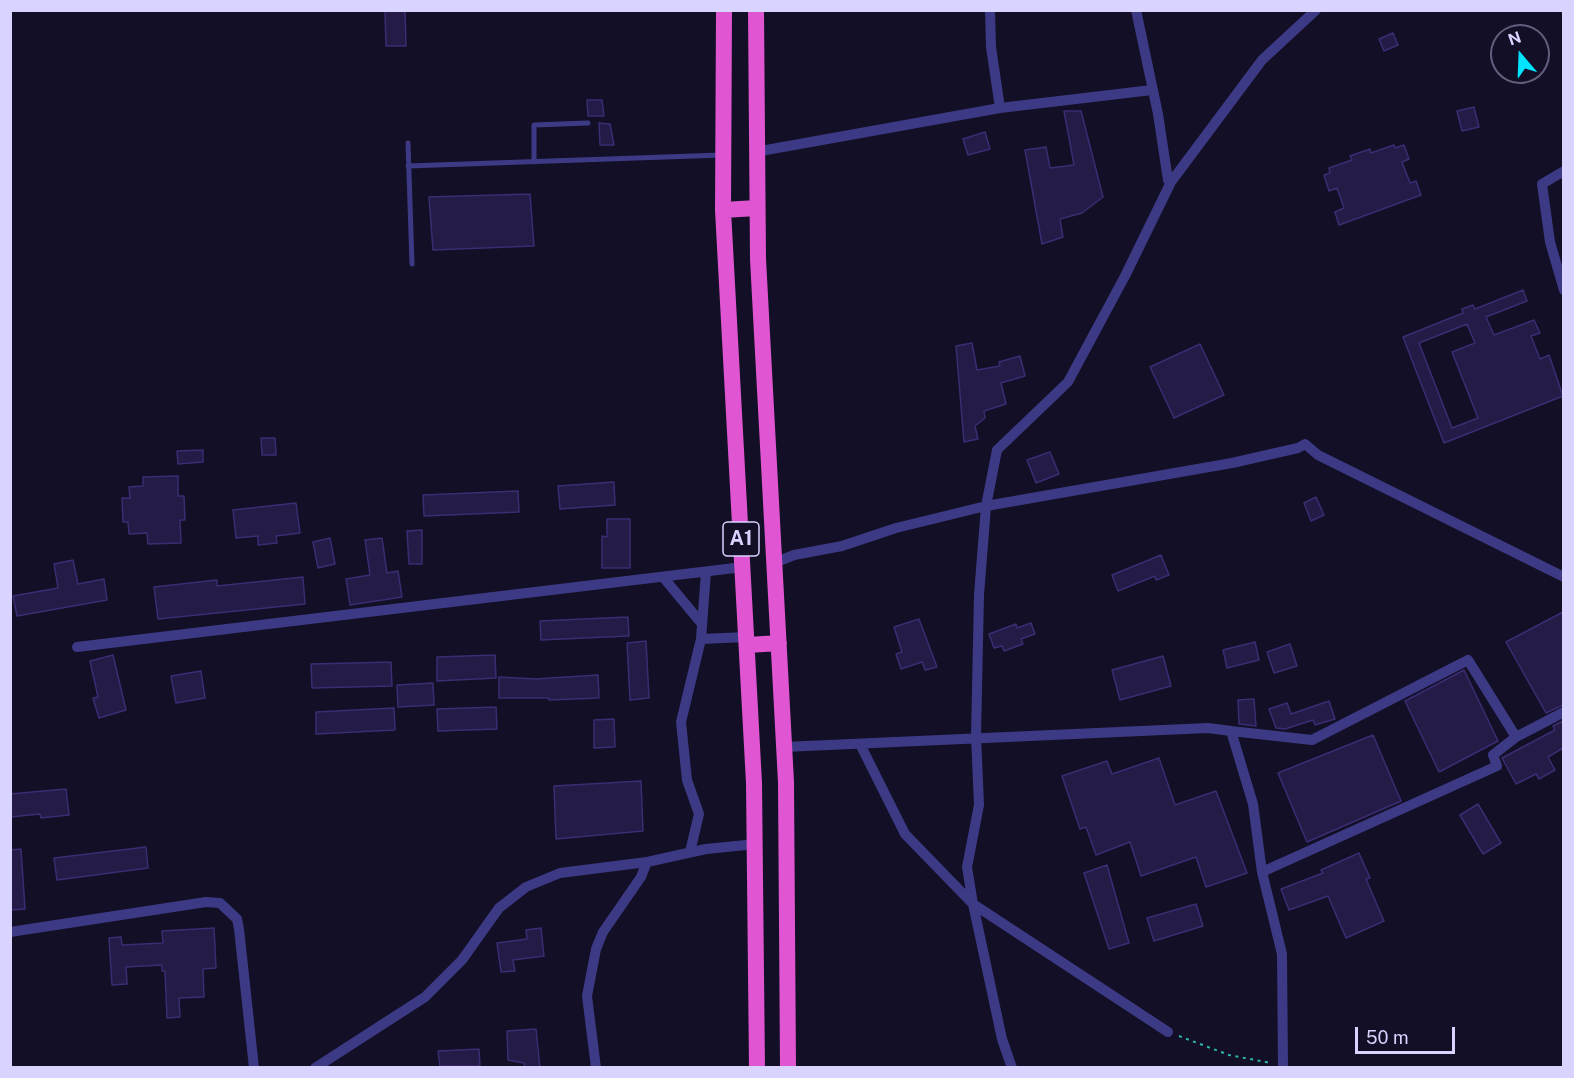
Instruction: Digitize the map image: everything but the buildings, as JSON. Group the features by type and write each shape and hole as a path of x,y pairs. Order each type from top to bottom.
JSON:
{"highway":[{"name":"A1","path":"724,10 723,210 756,844 757,1068"},
{"name":"A1","path":"756,10 757,208 784,747 789,916 788,1068"},
{"path":"723,210 757,208"},
{"path":"747,641 779,644"}],"street":[{"path":"990,10 1000,108"},
{"path":"1136,10 1168,180 1171,182"},
{"path":"1012,1068 1002,1039 973,904 968,867 979,805 976,739 979,595 986,506 997,450 1068,382 1171,182 1262,60 1316,10"},
{"path":"755,152 1000,108 1152,90"},
{"path":"1563,171 1542,184 1550,243 1563,290"},
{"path":"774,563 794,555 842,546 896,528 986,506 1232,463 1298,448 1305,444 1318,455 1563,577"},
{"path":"77,647 743,567"},
{"path":"690,852 699,814 687,780 681,722 701,639 706,572"},
{"path":"663,577 702,624"},
{"path":"701,639 747,641"},
{"path":"784,747 1208,729 1312,740 1468,660 1516,737"},
{"path":"1262,872 1497,766 1493,755 1516,737 1563,712"},
{"path":"1231,731 1253,804 1262,872 1282,954 1282,1066"},
{"path":"860,744 905,834 973,904 1168,1032"},
{"path":"315,1068 438,986 462,960 499,908 526,887 560,873 647,862 690,852 756,844"},
{"path":"596,1068 587,996 596,949 603,932 641,877 647,862"},
{"path":"10,932 206,902 220,903 237,919 254,1068"}],"lane":[{"path":"534,162 534,125 588,123"},
{"path":"408,143 412,264"},
{"path":"408,166 724,155"}],"path":[{"path":"1168,1032 1229,1055 1282,1066"}]}
